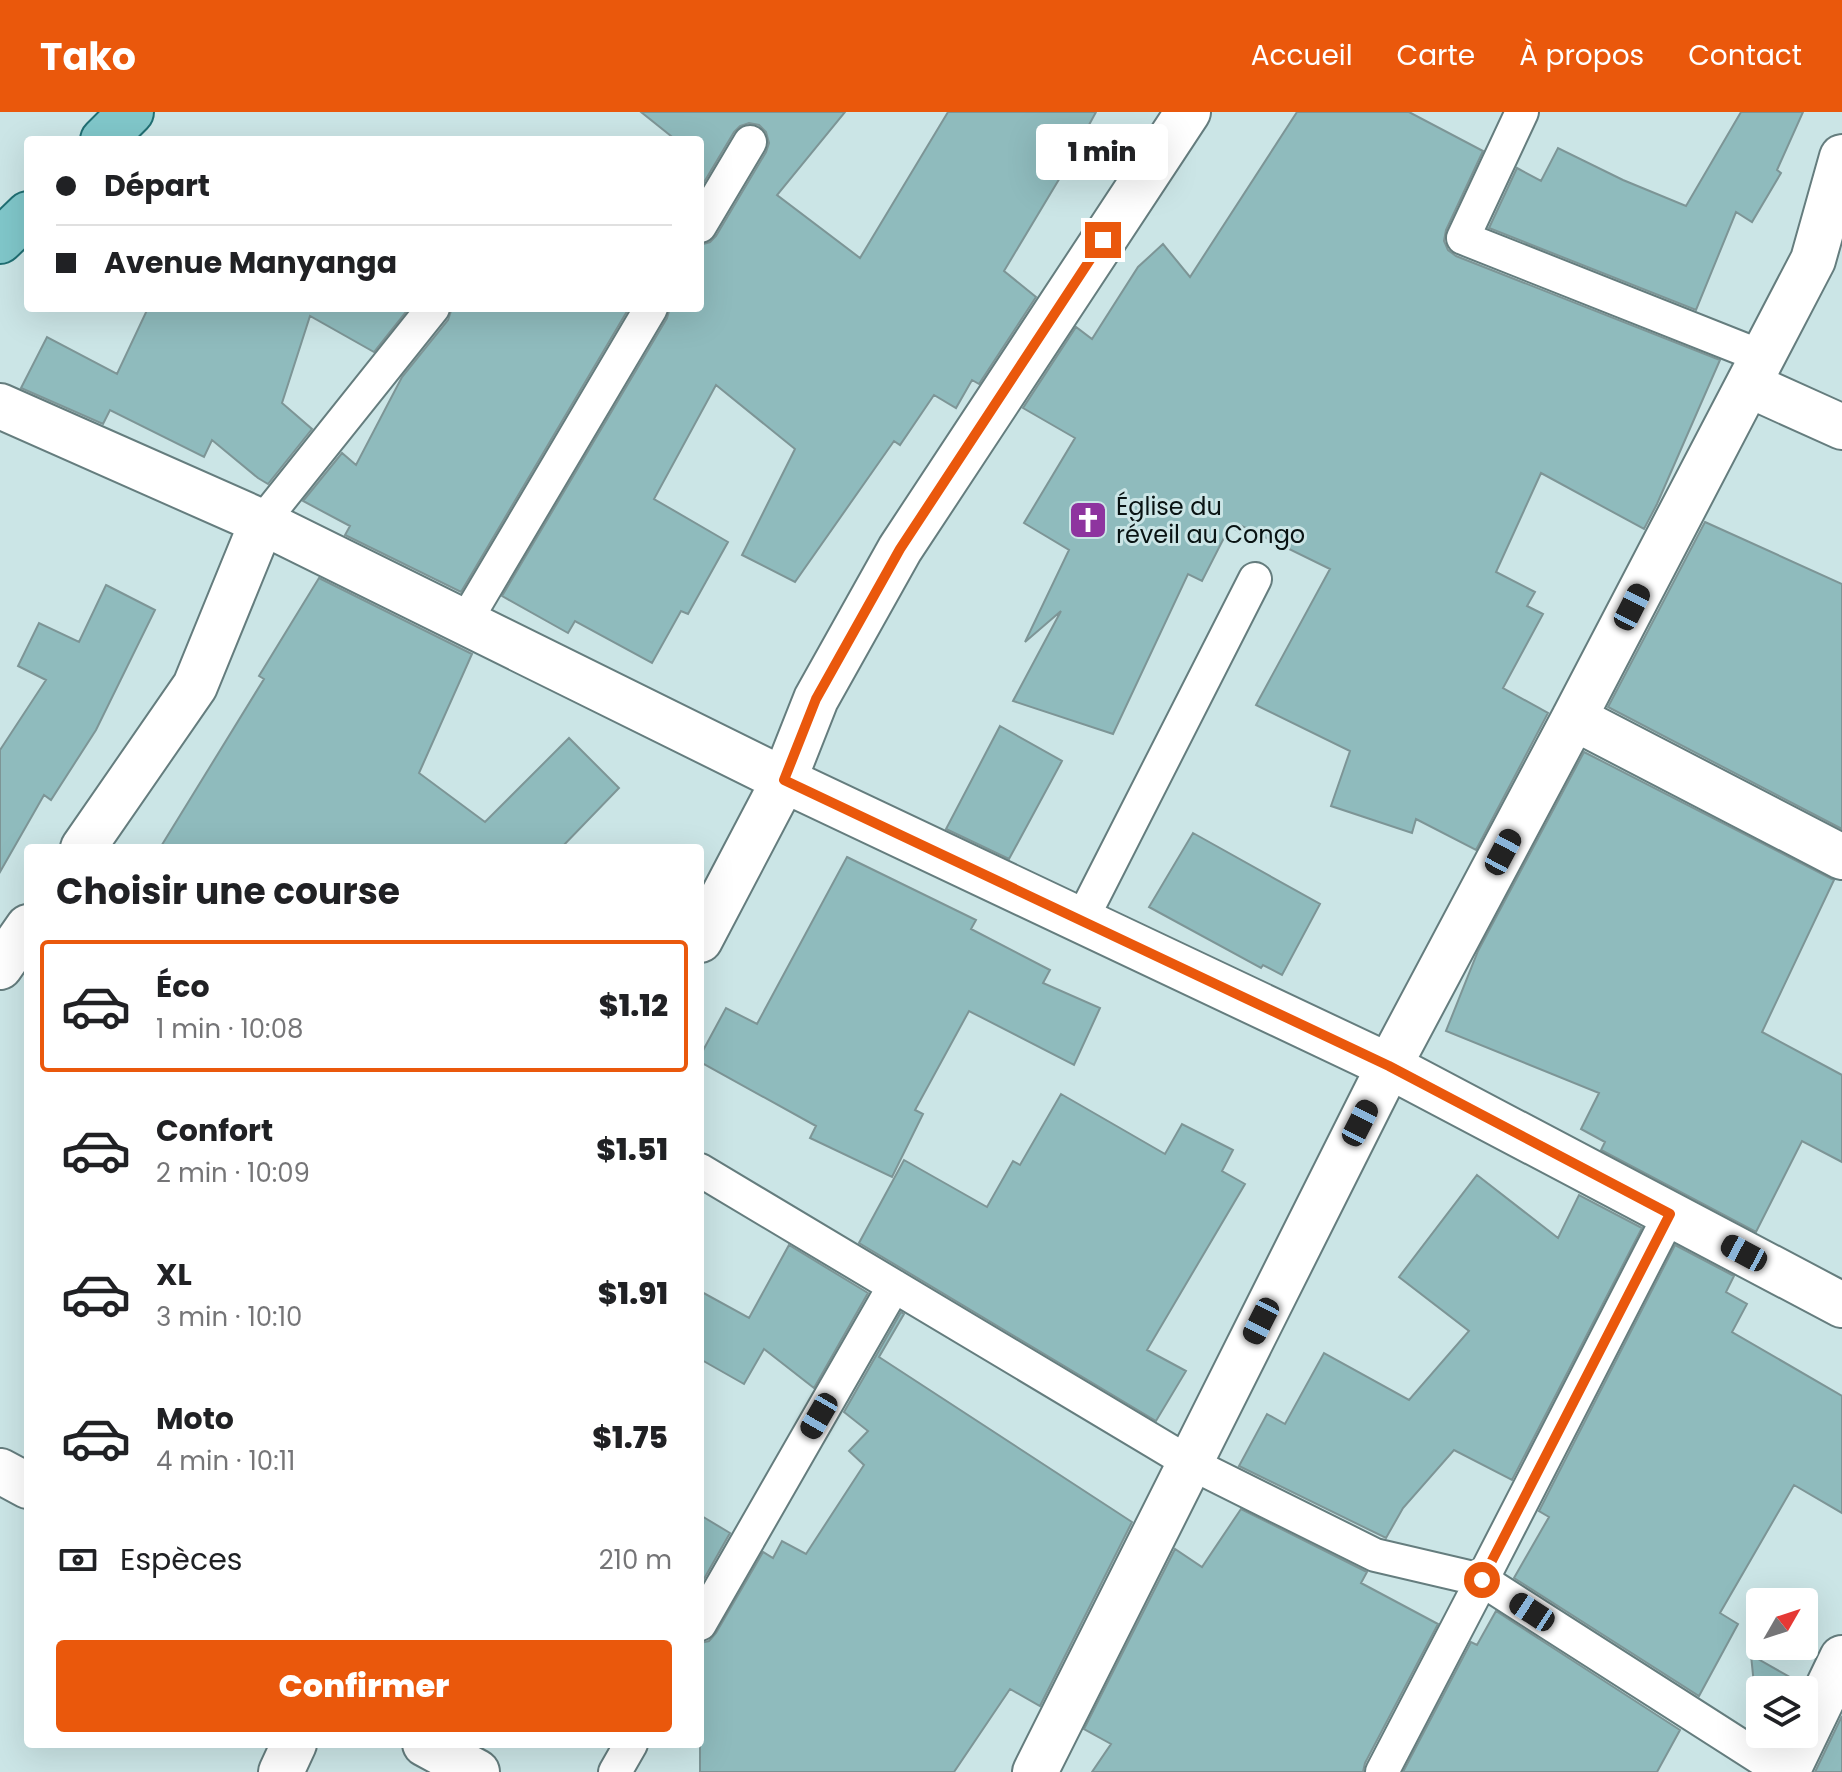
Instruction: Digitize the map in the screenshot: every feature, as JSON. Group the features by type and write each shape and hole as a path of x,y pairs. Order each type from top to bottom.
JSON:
{"main road":[{"path":"107,136 131,112"},
{"path":"0,241 24,218"}],"street":[{"path":"704,932 784,780 816,699 900,549 1188,112"},
{"path":"1035,1772 1389,1066 1813,260 1842,157"},
{"path":"1756,371 1842,427"},
{"path":"0,406 262,522 784,780 1389,1066 1842,1305"},
{"path":"86,844 195,686 262,522"},
{"path":"1574,718 1842,857"},
{"path":"0,967 24,933"},
{"path":"0,1471 24,1484"},
{"path":"1784,1772 1842,1658"},
{"path":"281,1772 292,1748"},
{"path":"432,1748 477,1772"}],"lane":[{"path":"1522,112 1463,238 1756,371"},
{"path":"704,219 750,142"},
{"path":"262,522 430,312"},
{"path":"465,622 649,312"},
{"path":"1081,921 1255,579"},
{"path":"704,1172 1190,1463 1375,1555 1482,1580 1784,1772"},
{"path":"1382,1772 1670,1214"},
{"path":"704,1617 894,1286"},
{"path":"615,1772 629,1748"}],"building":[{"path":"641,112 845,112 777,195 860,258 948,112 1096,112 1004,271 1036,297 979,384 972,380 956,408 934,395 900,445 894,441 795,582 742,555 795,449 716,385 654,499 728,542 688,614 681,611 652,663 575,621 568,633 502,596 669,312 704,312 704,244 716,236 769,143 766,132 759,125 749,123 740,126 704,182 704,136 671,136"},
{"path":"1297,112 1409,112 1483,151 1446,230 1444,241 1448,250 1456,256 1720,360 1644,529 1541,473 1496,572 1535,592 1527,606 1543,614 1503,688 1548,713 1476,850 1416,819 1412,833 1331,806 1350,751 1256,705 1330,569 1242,526 1239,532 1230,526 1202,581 1188,574 1113,734 1013,701 1061,611 1025,642 1069,550 1024,523 1075,438 1023,408 1076,327 1092,339 1138,267 1163,244 1190,277"},
{"path":"1741,112 1803,112 1777,170 1781,173 1752,222 1736,212 1696,310 1489,228 1517,168 1541,181 1558,148 1686,206"},
{"path":"146,312 406,312 374,352 310,316 282,403 312,429 268,484 212,440 204,457 110,410 103,424 21,388 47,337 117,374"},
{"path":"451,312 627,312 461,592 345,535 350,526 303,501 342,453 356,465 402,377 448,320"},
{"path":"1705,522 1842,584 1842,829 1608,707"},
{"path":"319,578 472,654 419,773 485,822 569,738 619,788 565,844 162,844 264,679 259,676"},
{"path":"106,585 155,610 96,730 51,800 44,795 0,872 0,750 46,680 18,666 39,623 79,642"},
{"path":"1000,726 1062,761 1009,859 946,829"},
{"path":"1584,752 1834,880 1762,1032 1842,1075 1842,1162 1802,1141 1756,1232 1601,1150 1605,1142 1581,1129 1599,1093 1446,1031 1478,951"},
{"path":"1193,833 1320,904 1282,975 1263,965 1261,968 1149,907"},
{"path":"847,857 976,920 971,929 1050,970 1043,983 1100,1008 1074,1065 969,1011 915,1110 923,1114 892,1177 810,1138 816,1126 704,1064 704,1049 726,1008 757,1024"},
{"path":"1061,1094 1165,1154 1182,1124 1233,1150 1222,1171 1245,1184 1147,1350 1186,1371 1156,1421 859,1243 904,1160 987,1207 1013,1161 1020,1165"},
{"path":"1477,1175 1558,1238 1579,1195 1642,1228 1512,1480 1454,1450 1403,1508 1386,1538 1239,1466 1267,1414 1285,1424 1324,1353 1409,1400 1469,1331 1399,1277"},
{"path":"789,1245 868,1293 814,1388 764,1349 744,1384 704,1361 704,1293 749,1318"},
{"path":"1675,1245 1734,1276 1726,1292 1747,1304 1732,1332 1842,1396 1842,1513 1794,1485 1720,1613 1738,1624 1699,1696 1514,1578 1549,1517 1539,1511"},
{"path":"901,1312 904,1314 879,1357 1132,1522 1040,1706 1010,1689 954,1772 700,1772 700,1748 704,1748 704,1642 716,1633 763,1552 773,1558 782,1541 806,1554 864,1465 849,1451 868,1431 844,1412"},
{"path":"1241,1509 1367,1572 1361,1583 1438,1624 1363,1772 1092,1772 1111,1744 1084,1729 1175,1549 1202,1567"},
{"path":"704,1517 730,1533 704,1579"},
{"path":"1496,1611 1680,1730 1657,1772 1403,1772 1471,1642 1477,1645"},
{"path":"1752,1660 1760,1660 1788,1676 1753,1676"},
{"path":"1842,1716 1842,1772 1815,1772"}],"place":[{"name":"Église du réveil au Congo","path":"1088,520"}],"route":[{"path":"1103,240 900,549 816,699 784,780 1389,1066 1670,1214 1482,1580"}]}
